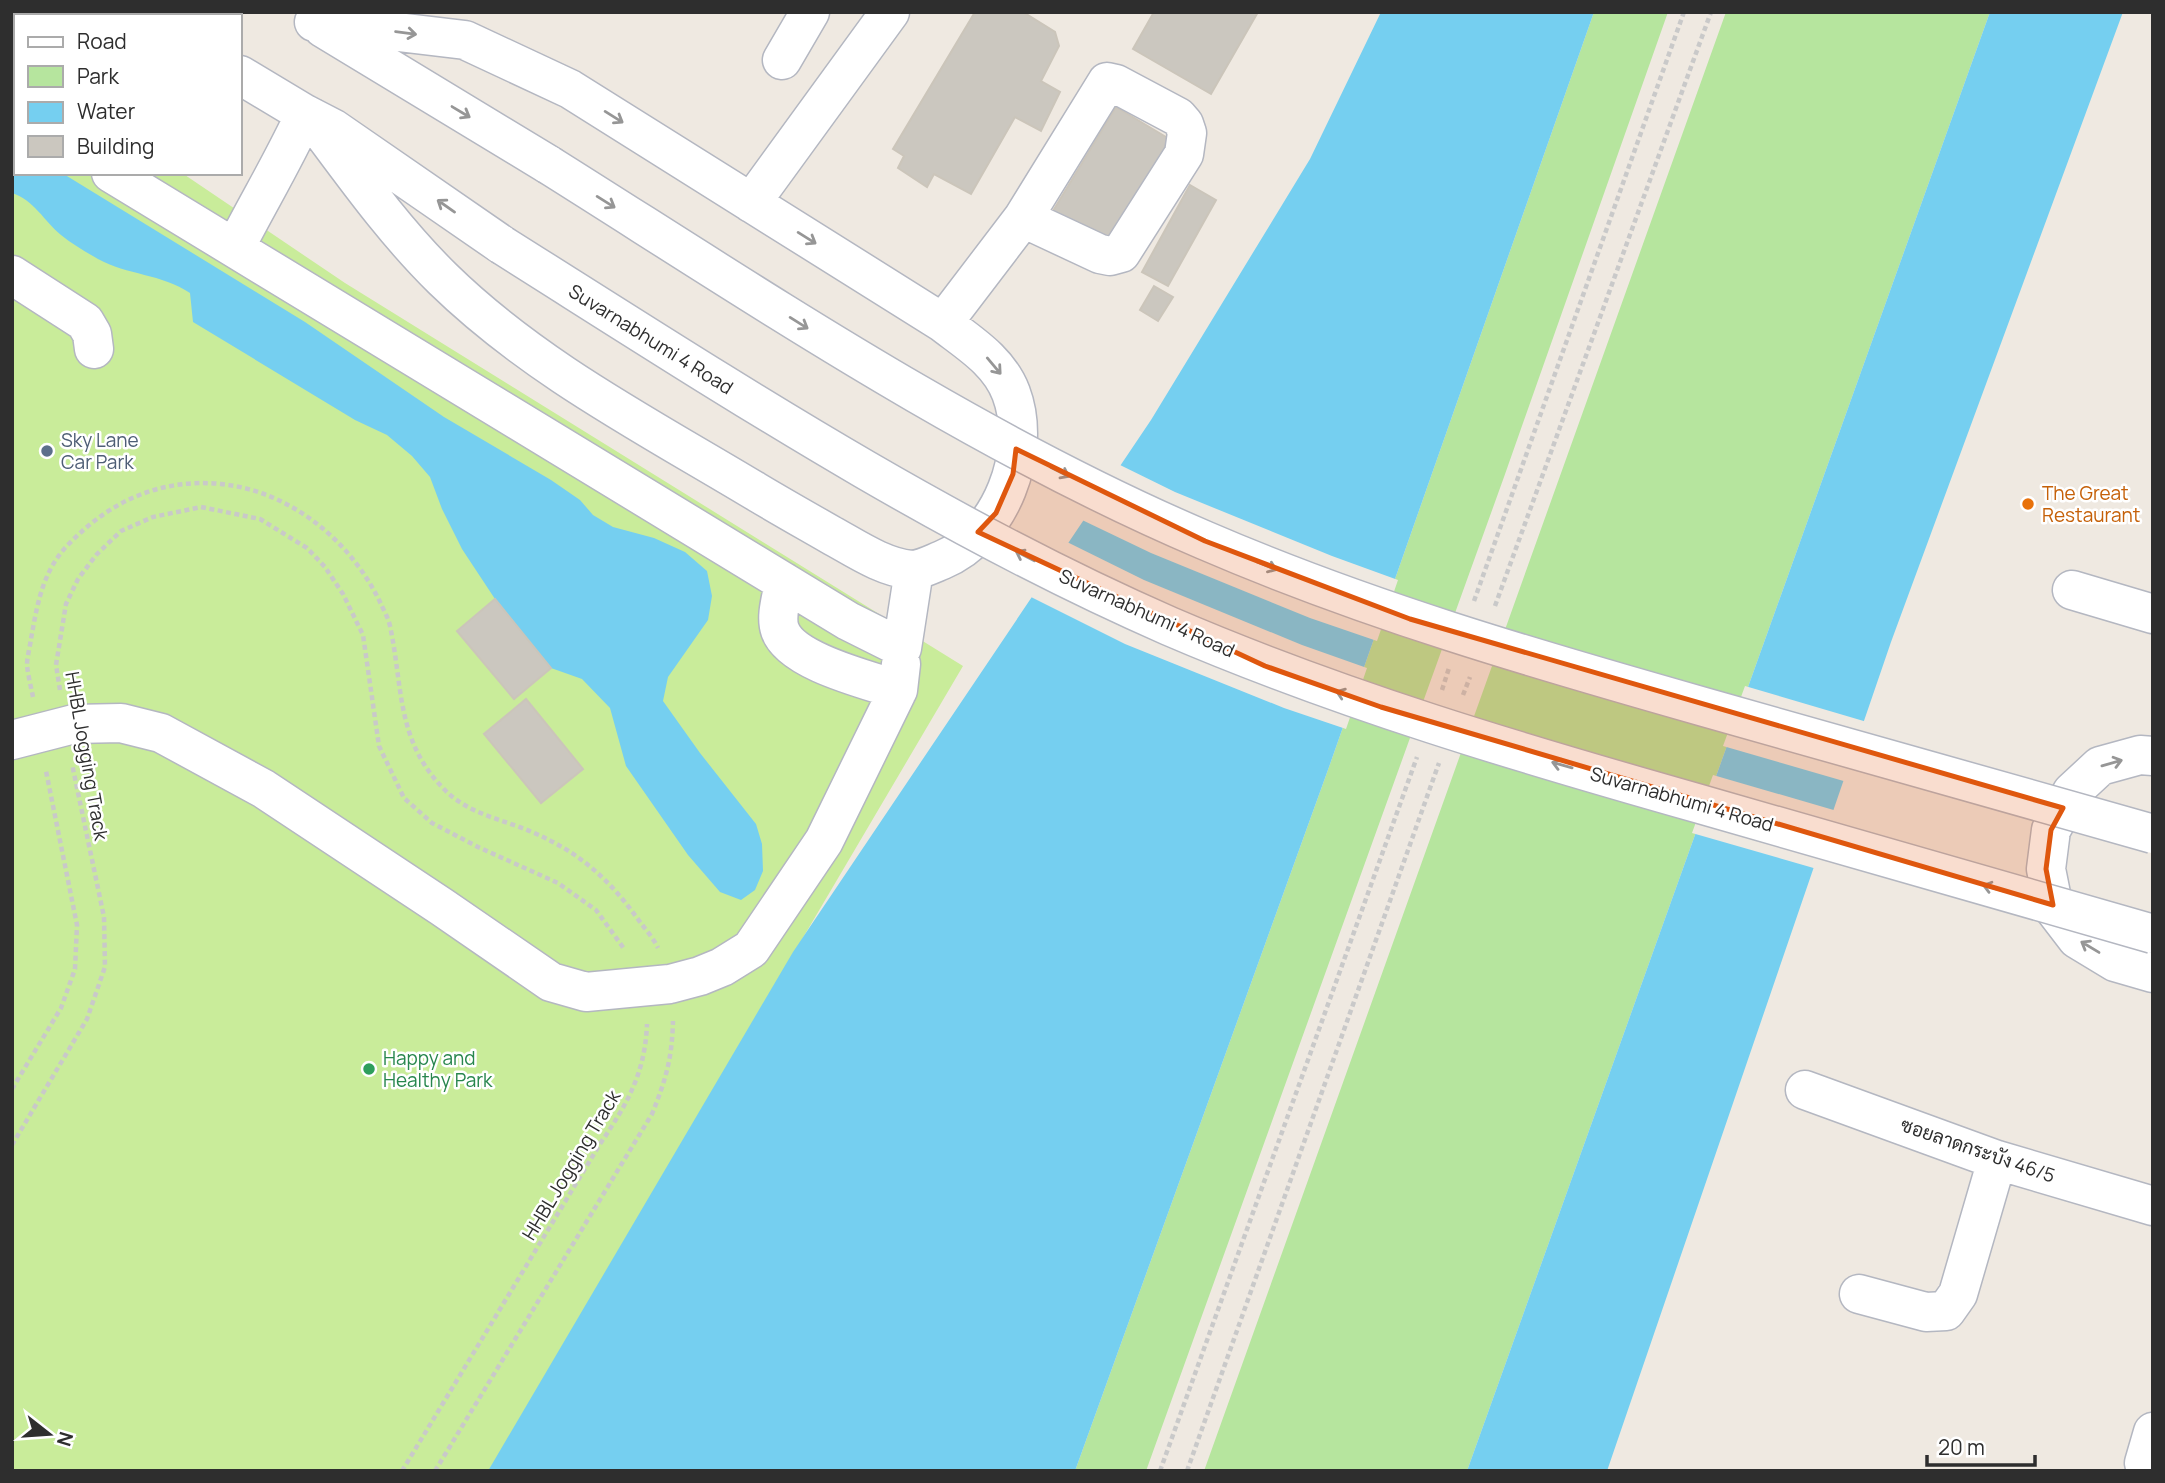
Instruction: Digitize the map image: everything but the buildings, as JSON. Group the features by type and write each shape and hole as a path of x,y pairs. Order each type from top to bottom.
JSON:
{"street":[{"path":"782,60 810,12"},
{"path":"751,203 890,12"},
{"path":"235,248 308,116 399,233 443,279 491,322 557,371 777,505 868,555 897,567 914,570 948,557 967,544 996,513 1013,474 1017,432 1011,393 995,365 943,323 570,89 465,40 309,17"},
{"path":"309,17 873,369 1024,454 1205,541 1410,619 1530,657 2153,834"},
{"name":"Suvarnabhumi 4 Road","path":"242,76 334,129 502,245 845,458 959,522 1165,624 1265,666 1510,750 2153,934"},
{"path":"943,323 1023,218 1107,82 1116,84 1178,117 1184,124 1187,133 1184,154 1121,253 1110,256 1100,254 1023,218"},
{"path":"114,175 848,621 902,648"},
{"path":"12,275 85,322 92,334 94,349"},
{"path":"12,740 74,724 121,723 161,733 264,789 551,982 586,992 670,984 722,967 751,949 824,841 898,690 914,570"},
{"path":"784,582 779,611 780,630 790,645 810,659 898,690"},
{"path":"2072,590 2153,614"},
{"path":"2153,756 2140,755 2100,766 2072,792 2051,830 2046,869 2054,909 2077,939 2115,962 2153,973"},
{"name":"ซอยลาดกระบัง 46/5","path":"1805,1090 1997,1160 2153,1206"},
{"path":"1859,1294 1926,1312 1946,1311 1958,1294 1997,1160"}],"path":[{"name":"HHBL Jogging Track","path":"12,1145 87,1019 104,967 104,916 65,727 57,665 66,604 78,579 97,554 121,531 153,517 201,507 260,519 307,548 325,567 343,594 363,635 379,746 404,798 432,823 558,883 596,910 631,958 648,1011 646,1045 640,1074 626,1105 402,1471"}],"highlighted area":[{"path":"1016,449 1205,541 1410,619 2063,808 2051,830 2046,869 2053,905 1381,707 1265,666 978,532 996,513 1013,474"}],"green space":[{"path":"1594,12 1668,12 1504,477 1146,1471 1075,1471 1329,767"},
{"path":"1726,12 1990,12 1467,1471 1204,1471"},
{"name":"Happy and Healthy Park","path":"12,59 14,175 185,175 345,283 963,666 489,1471 12,1471"}],"water":[{"path":"1381,12 1594,12 1329,767 1075,1471 488,1471 793,952 1151,420 1310,159"},
{"path":"1990,12 2123,12 1891,642 1607,1471 1467,1471"},
{"path":"12,144 14,175 65,175 305,322 444,417 551,480 580,500 593,515 613,527 654,538 685,552 707,571 712,596 708,620 668,677 663,701 756,824 762,844 763,871 755,890 741,900 720,892 688,855 626,766 610,708 582,679 551,668 495,599 462,549 430,477 412,456 387,435 355,420 193,322 190,293 168,282 109,264 89,254 65,238 27,201 12,193"}],"pier":[{"path":"1118,464 1175,492 1398,580 1377,641 1310,618 1151,553 1080,519"},
{"path":"1065,541 1144,580 1302,645 1367,668 1346,729 1284,708 1125,644 1029,596"},
{"path":"1745,686 1867,722 1847,782 1723,746"},
{"path":"1713,775 1837,811 1817,869 1692,833"}],"place":[{"name":"Sky Lane Car Park","path":"47,451"},
{"name":"The Great Restaurant","path":"2028,504"},
{"name":"Happy and Healthy Park","path":"369,1069"}]}
